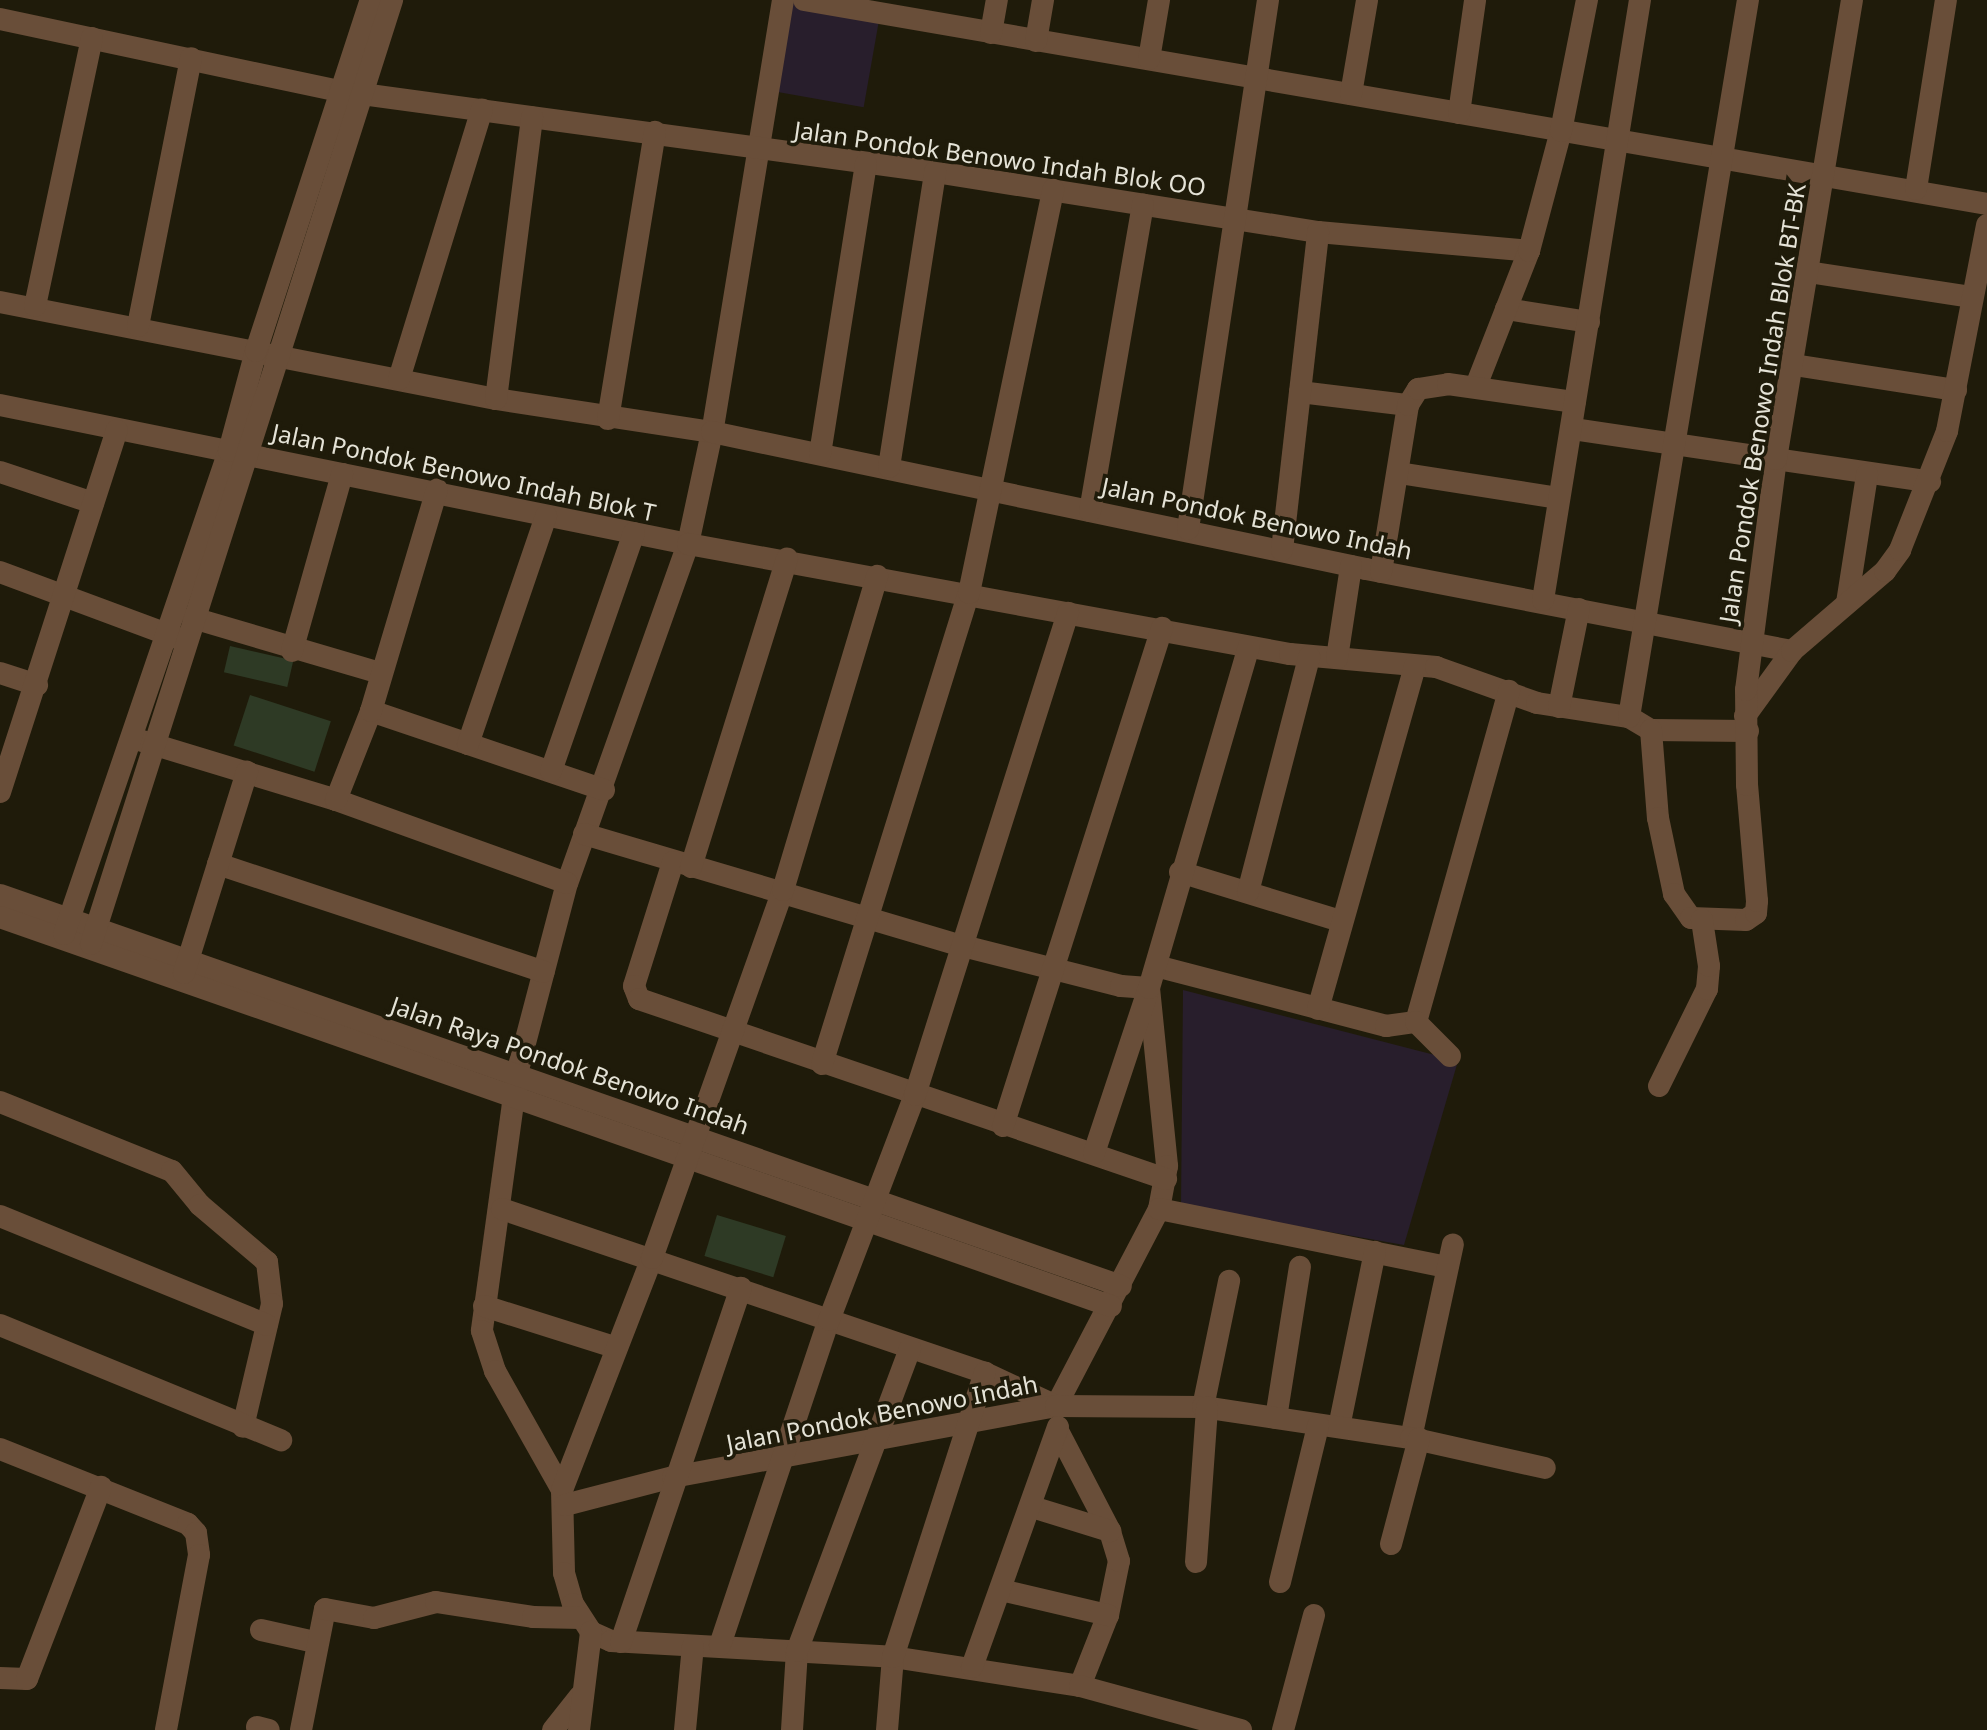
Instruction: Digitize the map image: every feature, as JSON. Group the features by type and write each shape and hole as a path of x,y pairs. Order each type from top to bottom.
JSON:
{"street":[{"path":"175,638 193,618 239,453 256,351 371,0"},
{"path":"93,938 143,741 175,638 239,453 281,353 365,94 392,0"},
{"path":"563,1498 495,1371 482,1331 502,1209 517,1074 567,883 604,790 688,544 712,432 756,149 783,0"},
{"path":"804,0 887,7 991,33 1614,141 1825,173 1987,204"},
{"path":"991,33 997,0"},
{"path":"1036,41 1043,0"},
{"path":"1149,59 1159,0"},
{"path":"1188,529 1268,0"},
{"path":"1351,94 1367,0"},
{"path":"1459,113 1475,0"},
{"path":"1476,386 1529,251 1561,131 1587,0"},
{"path":"1543,600 1573,429 1614,141 1640,0"},
{"path":"1748,0 1629,717 1651,730 1746,724 1792,651 1893,562 1930,482 1956,390 1987,225"},
{"name":"Jalan Pondok Benowo Indah Blok BT-BK","path":"1702,920 1743,921 1757,909 1746,724 1752,641 1776,459 1794,365 1852,0"},
{"path":"1916,189 1946,0"},
{"path":"0,19 365,94"},
{"path":"35,306 92,38"},
{"path":"138,326 191,58"},
{"name":"Jalan Pondok Benowo Indah Blok OO","path":"365,94 935,172 1318,232 1529,251"},
{"path":"399,379 482,110"},
{"path":"496,399 532,117"},
{"path":"608,419 655,132"},
{"path":"820,454 866,164"},
{"path":"889,467 935,172"},
{"path":"822,1064 872,915 969,593 1053,190"},
{"path":"1090,511 1143,205"},
{"path":"1282,550 1318,232"},
{"path":"1808,272 1972,297"},
{"path":"0,302 35,306 256,351 281,353 496,399 608,419 712,432"},
{"path":"1506,309 1589,322"},
{"path":"1794,365 1956,390"},
{"path":"1381,572 1408,405 1423,386 1476,386 1575,402"},
{"path":"1300,392 1408,405"},
{"name":"Jalan Pondok Benowo Indah Blok T","path":"0,405 342,474 437,490 546,516 688,544 787,559 1249,647 1309,657 1452,671 1559,707 1629,717"},
{"path":"1573,429 1930,482"},
{"path":"0,789 37,685 117,430"},
{"name":"Jalan Pondok Benowo Indah","path":"712,432 1188,529 1351,566 1543,600 1792,651"},
{"path":"0,472 93,503"},
{"path":"1399,473 1559,498"},
{"path":"292,651 342,474"},
{"path":"1847,603 1867,475"},
{"path":"336,800 371,711 437,490"},
{"path":"468,744 546,516"},
{"path":"551,771 634,533"},
{"path":"787,559 635,996 731,1033 1166,1179"},
{"path":"1337,658 1351,566"},
{"path":"0,572 175,638"},
{"path":"579,1730 586,1625 564,1573 563,1498 783,890 877,576"},
{"path":"1559,707 1579,609"},
{"path":"720,1645 829,1320 915,1095 1068,613"},
{"path":"193,618 292,651 380,673"},
{"path":"1003,1126 1162,628"},
{"path":"1094,1153 1156,966 1180,872 1249,647"},
{"path":"1248,892 1309,657"},
{"path":"1318,1009 1340,921 1415,666"},
{"path":"0,673 37,685"},
{"path":"1416,1022 1509,691"},
{"path":"371,711 604,790"},
{"path":"1651,730 1668,878 1686,914 1702,920 1709,966 1707,989 1659,1086"},
{"path":"143,741 336,800 567,883"},
{"path":"66,930 143,741"},
{"path":"184,972 247,772"},
{"path":"584,834 872,915 963,946 1053,970 1149,988"},
{"path":"218,864 544,972"},
{"path":"1180,872 1340,921"},
{"name":"Jalan Raya Pondok Benowo Indah","path":"0,895 66,930"},
{"name":"Jalan Raya Pondok Benowo Indah","path":"0,917 93,938 516,1099 687,1157 870,1209"},
{"path":"1156,966 1386,1026 1416,1022"},
{"name":"Jalan Raya Pondok Benowo Indah","path":"184,972 517,1074 696,1135 870,1209 1116,1296"},
{"name":"Jalan Pondok Benowo Indah","path":"563,1498 780,1460 1056,1406 1159,1209 1166,1179 1149,988"},
{"path":"1416,1022 1450,1056"},
{"path":"0,1102 172,1171 200,1205 270,1266 267,1325 243,1427"},
{"path":"502,1209 985,1373 1056,1406 1205,1407 1415,1438 1541,1467"},
{"path":"1159,1209 1447,1267"},
{"path":"0,1216 267,1325"},
{"path":"1391,1544 1453,1244"},
{"path":"1280,1582 1328,1426 1375,1252"},
{"path":"1276,1418 1300,1267"},
{"path":"1196,1562 1205,1407 1229,1281"},
{"path":"621,1642 673,1477 741,1288"},
{"path":"484,1306 617,1348"},
{"path":"0,1325 281,1440"},
{"path":"792,1730 797,1651 910,1348"},
{"path":"887,1730 893,1657 985,1373"},
{"path":"1056,1406 1059,1433 1110,1531 1119,1561 1108,1615 1080,1686"},
{"path":"972,1667 1059,1433"},
{"path":"2,1457 101,1487 188,1524 199,1544 166,1730"},
{"path":"0,1678 27,1679 101,1487"},
{"path":"1032,1507 1110,1531"},
{"path":"1001,1590 1108,1615"},
{"path":"301,1730 315,1642 325,1609 374,1618 436,1602 586,1625 621,1642 720,1645 893,1657 972,1667 1080,1686 1192,1724 1241,1730"},
{"path":"1283,1730 1314,1615"},
{"path":"261,1630 315,1642"},
{"path":"685,1730 693,1646"},
{"path":"553,1730 580,1696"}],"shaded area":[{"path":"791,1 880,17 864,107 775,92"},
{"path":"1183,990 1458,1061 1404,1245 1181,1206"}],"green space":[{"path":"230,646 293,661 287,687 224,672"},
{"path":"250,695 331,721 314,772 234,745"},
{"path":"717,1215 786,1236 773,1277 704,1256"}]}
